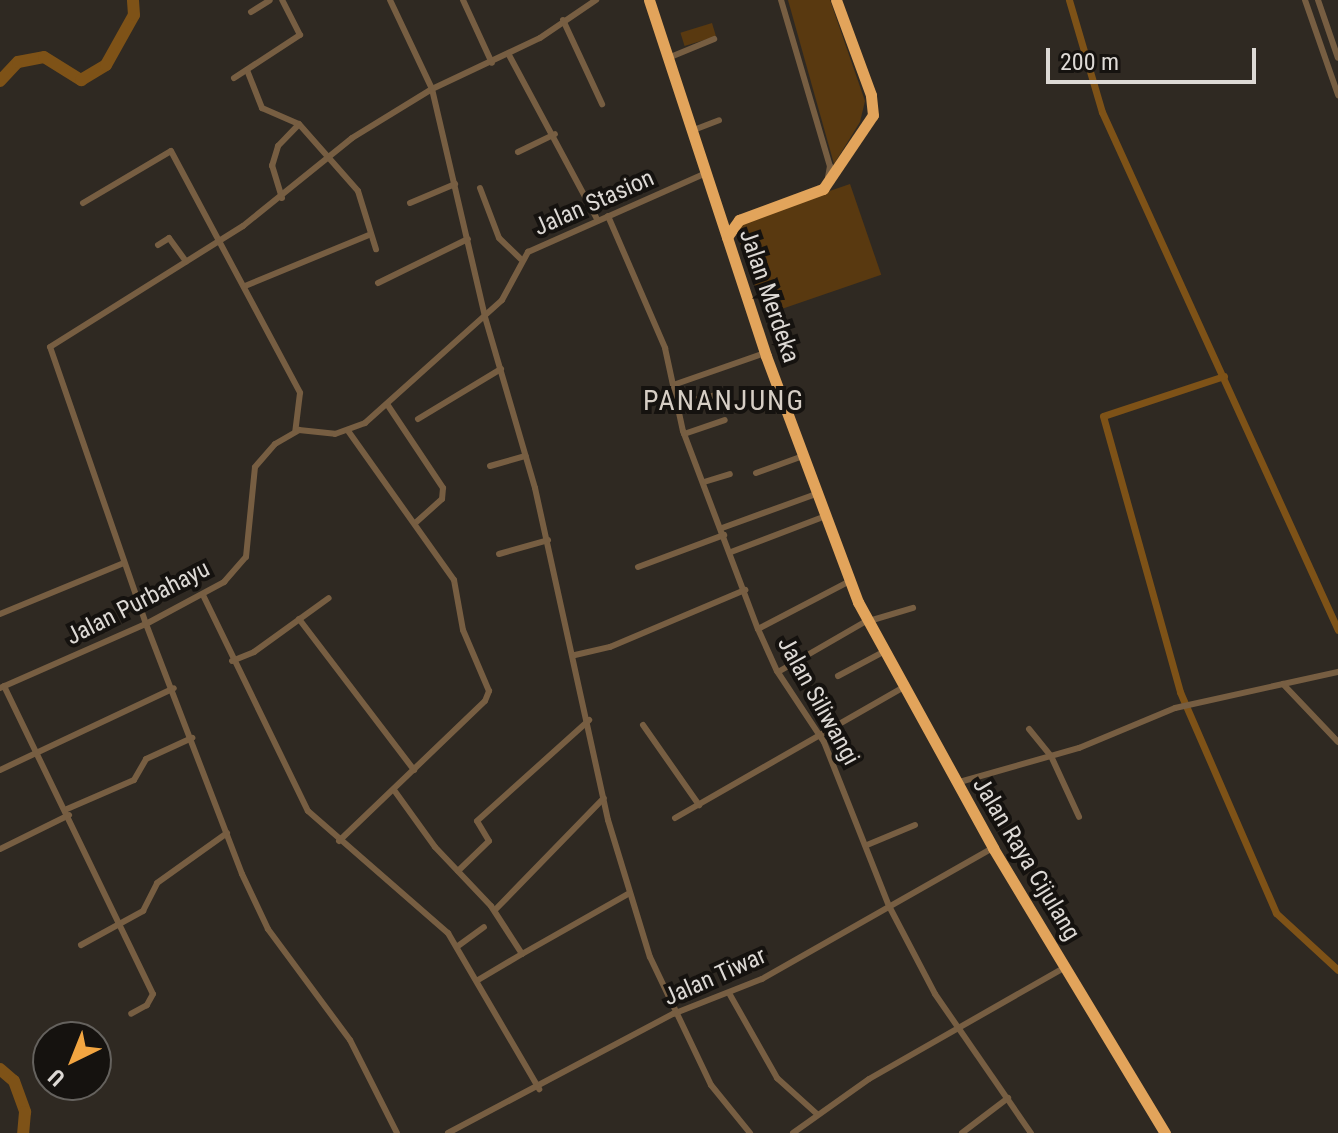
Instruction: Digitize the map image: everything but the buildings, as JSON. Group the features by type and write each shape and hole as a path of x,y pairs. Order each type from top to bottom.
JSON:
{"highway":[{"name":"Jalan Merdeka","path":"649,0 765,353 858,602"},
{"path":"727,237 739,220 823,189 873,115 836,0"},
{"path":"716,209 739,220"},
{"name":"Jalan Raya Cijulang","path":"858,602 993,848 1165,1133"}],"street":[{"path":"251,12 270,0"},
{"path":"234,78 300,35 282,0"},
{"path":"390,0 432,89 485,317 548,540 604,798 630,893 673,1014 711,1085 750,1133"},
{"path":"463,0 492,63"},
{"path":"397,1133 350,1040 268,929 227,833 174,688 146,624 50,347 282,198 329,155 432,89 509,55 596,0"},
{"path":"781,0 830,166 823,189"},
{"path":"1305,0 1338,95"},
{"path":"1318,0 1338,58"},
{"path":"563,20 602,104"},
{"path":"668,58 714,39"},
{"path":"509,55 555,134 598,221"},
{"path":"247,70 262,108 297,126 329,155 358,191 376,249"},
{"path":"691,131 719,120"},
{"path":"282,198 272,166 278,146 297,126"},
{"path":"518,152 555,134"},
{"path":"83,203 169,149 221,239 301,397 295,432 348,431 387,404 485,317"},
{"name":"Jalan Stasion","path":"485,317 509,291 521,259 704,174"},
{"path":"410,203 455,184"},
{"path":"480,188 499,238 521,259"},
{"name":"Jalan Siliwangi","path":"608,216 676,384 684,434 758,629 778,672 818,734 867,845 889,906 957,1028 1031,1133"},
{"path":"245,286 371,234"},
{"path":"158,245 169,238 186,261"},
{"path":"378,283 468,239"},
{"path":"676,384 765,353"},
{"path":"418,419 501,369"},
{"path":"677,404 730,392"},
{"path":"387,404 443,488 442,499 415,523"},
{"path":"684,434 725,420"},
{"path":"339,841 414,770 489,691 463,630 456,584 348,431"},
{"name":"Jalan Purbahayu","path":"2,687 146,624 224,582 246,557 255,467 275,444 295,432"},
{"path":"490,466 526,456"},
{"path":"756,473 803,456"},
{"path":"704,482 730,474"},
{"path":"638,567 817,493"},
{"path":"731,552 826,516"},
{"path":"499,554 548,540"},
{"path":"0,614 124,563"},
{"path":"758,629 851,581"},
{"path":"575,655 610,647 745,590"},
{"path":"203,595 232,661 304,804 339,841 458,946 539,1089"},
{"path":"232,661 329,598"},
{"path":"778,672 868,620 913,608"},
{"path":"299,619 414,770"},
{"path":"838,676 885,651"},
{"path":"956,783 1051,756 1194,702 1338,672"},
{"path":"1283,684 1338,742"},
{"path":"2,687 68,812 88,868 120,922 153,994 131,1014"},
{"path":"675,818 904,687"},
{"path":"0,770 174,688"},
{"path":"458,871 489,841 477,821 589,720"},
{"path":"643,725 699,805"},
{"path":"1029,729 1051,756 1079,817"},
{"path":"0,849 134,780 146,759 192,738"},
{"path":"394,790 458,871 495,910 522,954"},
{"path":"495,910 604,798"},
{"path":"867,845 915,825"},
{"path":"81,945 143,911 157,883 227,833"},
{"name":"Jalan Tiwar","path":"448,1133 539,1089 673,1014 729,993 993,848"},
{"path":"478,980 630,893"},
{"path":"458,946 484,927"},
{"path":"793,1133 817,1114 957,1028 1065,967"},
{"path":"729,993 777,1078 817,1114"},
{"path":"962,1133 1008,1098"}],"shaded area":[{"path":"788,0 830,0 865,101 860,122 834,164"},
{"path":"712,23 716,36 685,46 680,33"},
{"path":"850,184 881,275 765,315 734,224"}],"waterway":[{"path":"0,81 18,62 44,57 81,80 106,65 134,15 133,0"},
{"path":"1069,0 1102,112 1338,630"},
{"path":"1224,376 1103,416 1180,692 1276,913 1338,970"},
{"path":"0,1069 14,1081 25,1112 23,1133"}],"district":[{"name":"PANANJUNG","path":"724,401"}]}
